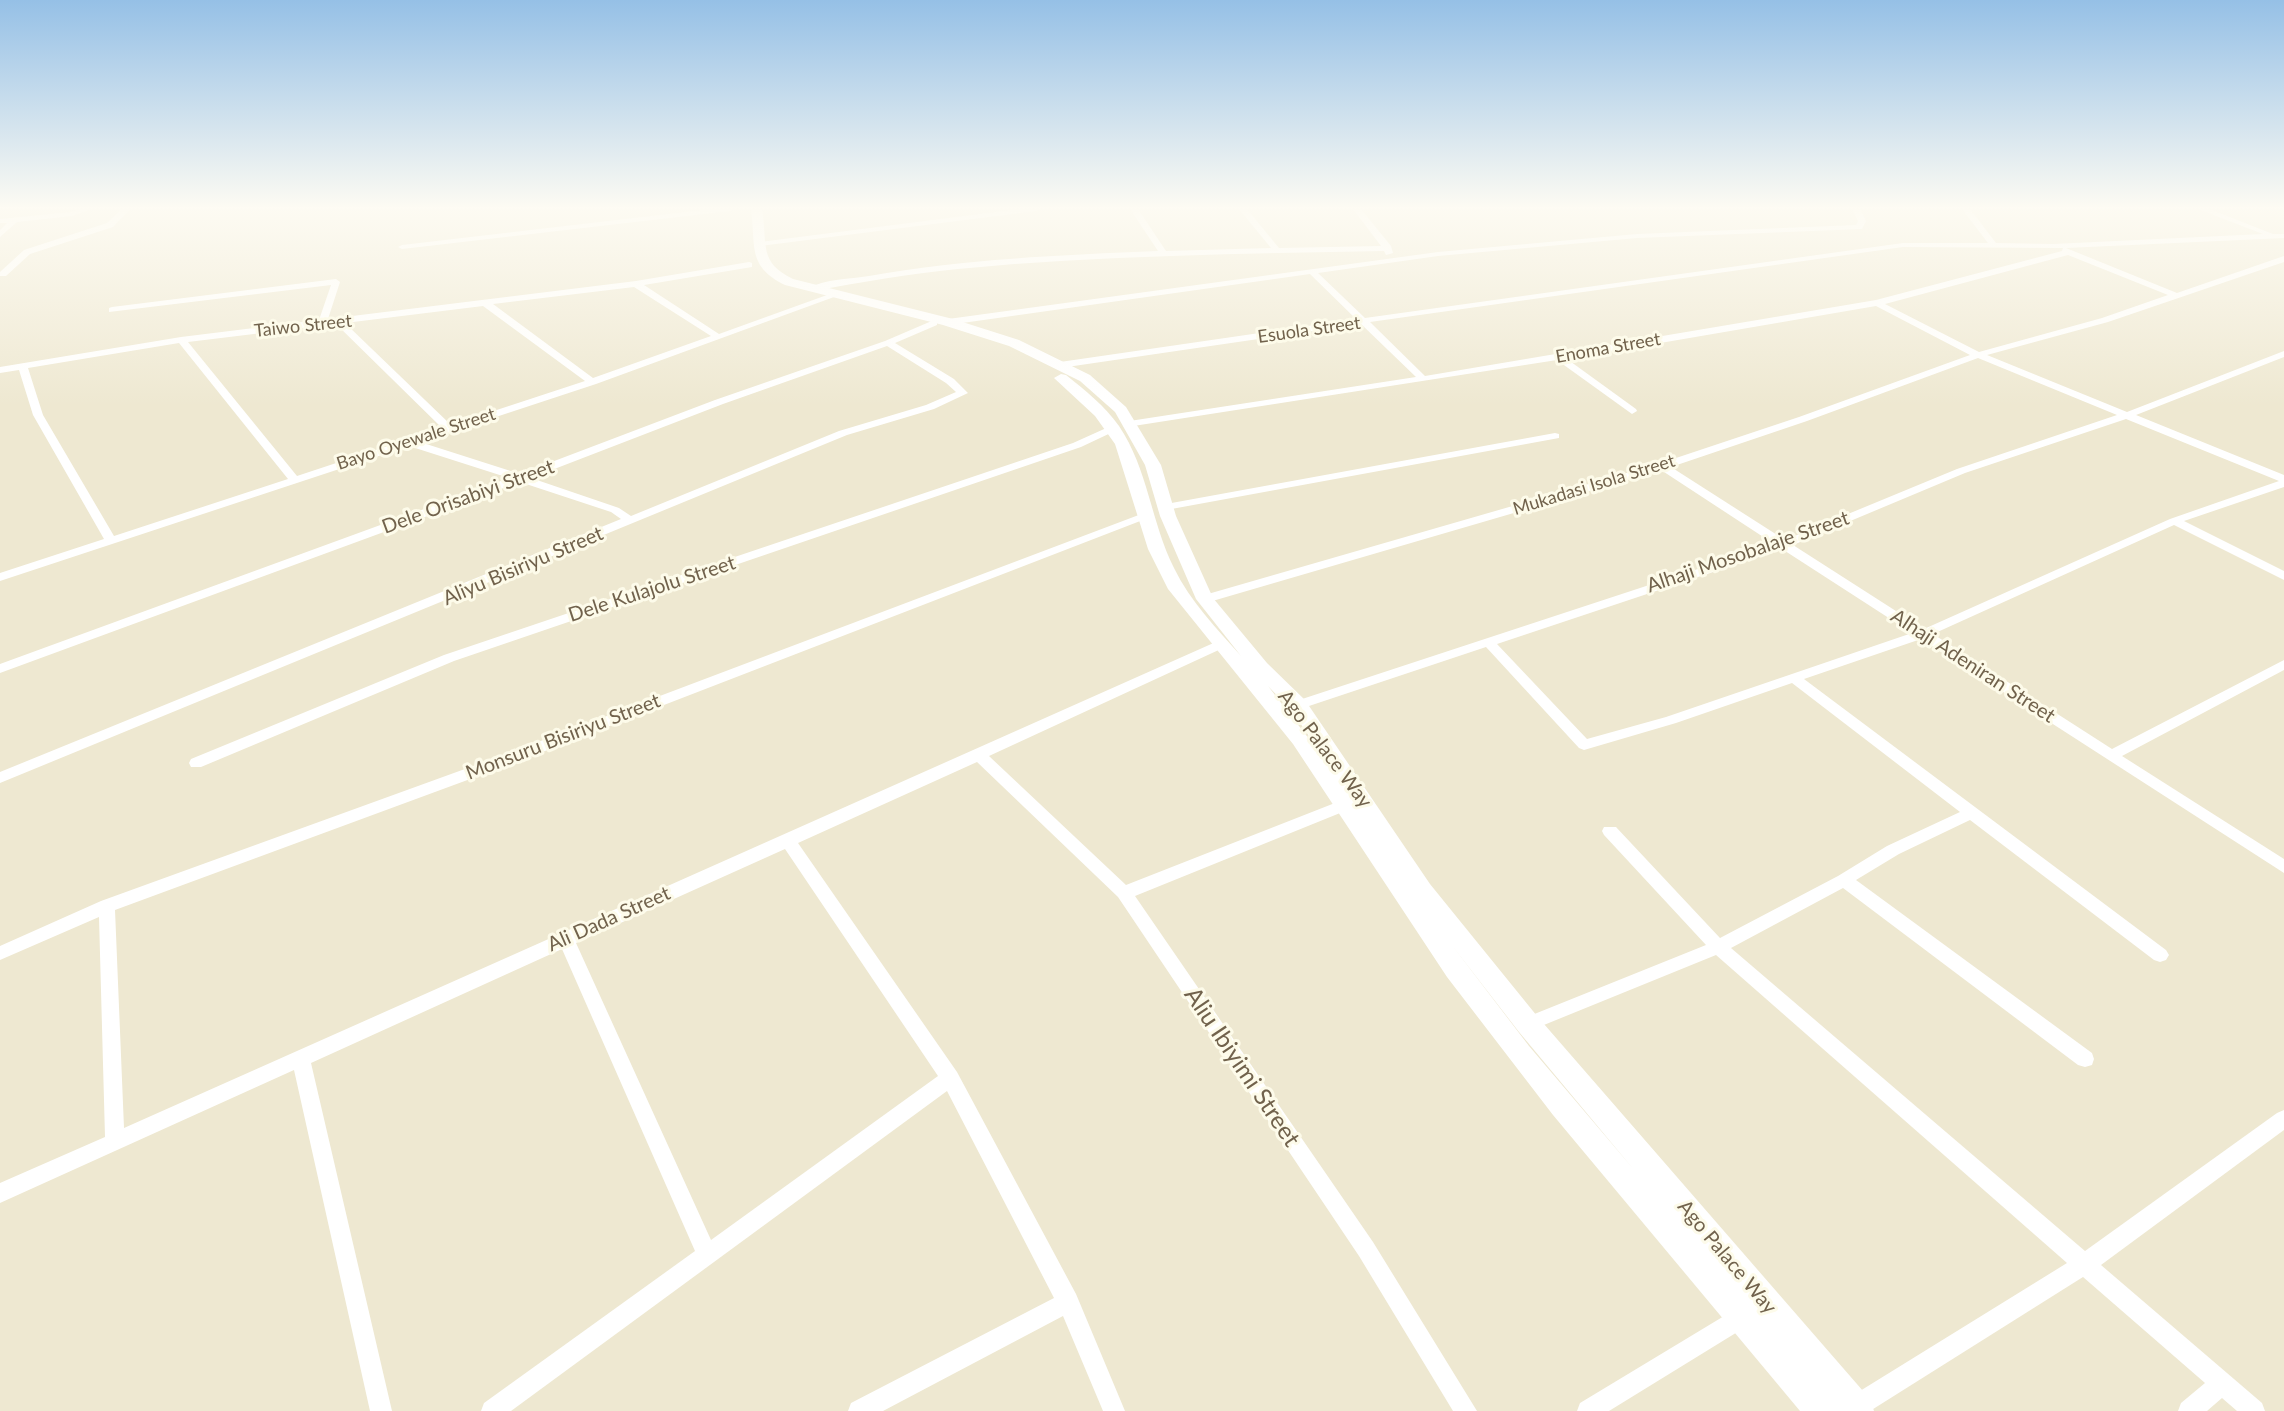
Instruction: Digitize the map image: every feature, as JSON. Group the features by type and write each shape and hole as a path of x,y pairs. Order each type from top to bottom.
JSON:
{"main road":[{"name":"Ago Palace Way","path":"760,275 765,279 1014,343 1060,365 1102,391 1121,410 1120,426 1136,520 1218,645 1265,694 1481,1004 1598,1147 1744,1315 1821,1411"},
{"name":"Ago Palace Way","path":"775,275 821,293"},
{"name":"Ago Palace Way","path":"941,322 990,340 1044,366 1120,426 1153,465 1187,562 1205,599 1260,667 1298,705 1422,890 1528,1024 1856,1409"},
{"path":"1161,561 1187,562"}],"street":[{"name":"Taiwo Street","path":"0,370 181,340 340,323 690,275"},
{"name":"Bayo Oyewale Street","path":"0,577 592,382 718,337 852,281 902,275"},
{"name":"Dele Orisabiyi Street","path":"0,669 941,322 1283,275"},
{"path":"1315,275 1423,379"},
{"name":"Esuola Street","path":"1060,365 1685,275"},
{"name":"Enoma Street","path":"1120,426 1877,303 1983,275"},
{"path":"2125,275 2175,295"},
{"name":"Mukadasi Isola Street","path":"1205,599 1662,466 1978,355 2092,324 2236,275"},
{"path":"112,310 336,282 322,324"},
{"path":"636,284 718,337"},
{"path":"485,303 592,382"},
{"path":"1877,303 1978,355 2284,481"},
{"path":"340,323 449,429"},
{"path":"181,340 294,479"},
{"name":"Aliyu Bisiriyu Street","path":"0,778 843,433 930,407 963,393 950,381 888,343"},
{"name":"Alhaji Mosobalaje Street","path":"1298,705 1785,544 1961,471 2127,415 2284,354"},
{"path":"1559,357 1632,411"},
{"path":"23,368 38,415 111,541"},
{"name":"Dele Kulajolu Street","path":"196,763 449,658 1052,454 1120,426"},
{"path":"1166,507 1555,436"},
{"path":"409,442 605,507 631,521"},
{"name":"Alhaji Adeniran Street","path":"1662,466 2284,867"},
{"path":"1488,642 1584,745 1796,680 1925,633 2174,521 2284,481"},
{"name":"Monsuru Bisiriyu Street","path":"0,953 107,906 500,762 1136,520"},
{"path":"2174,521 2284,576"},
{"name":"Ali Dada Street","path":"0,1193 1218,645"},
{"path":"2110,756 2284,664"},
{"path":"1796,680 2160,955"},
{"name":"Aliu Ibiyimi Street","path":"979,755 1124,893 1366,1249 1466,1411"},
{"path":"1124,893 1345,805"},
{"path":"1528,1024 1718,947 1844,880 1893,850 1971,813"},
{"path":"1610,831 1718,947 2254,1411"},
{"path":"788,841 950,1078 1068,1302 1114,1411"},
{"path":"1844,880 2085,1059"},
{"path":"107,906 115,1141"},
{"path":"565,938 706,1253"},
{"path":"300,1057 381,1411"},
{"path":"492,1411 950,1078"},
{"path":"1856,1409 2084,1264 2284,1119"},
{"path":"859,1411 1068,1302"},
{"path":"1588,1411 1744,1315"},
{"path":"2189,1411 2222,1384"}],"shaded area":[{"path":"0,275 2284,275 2284,1411 0,1411"}]}
